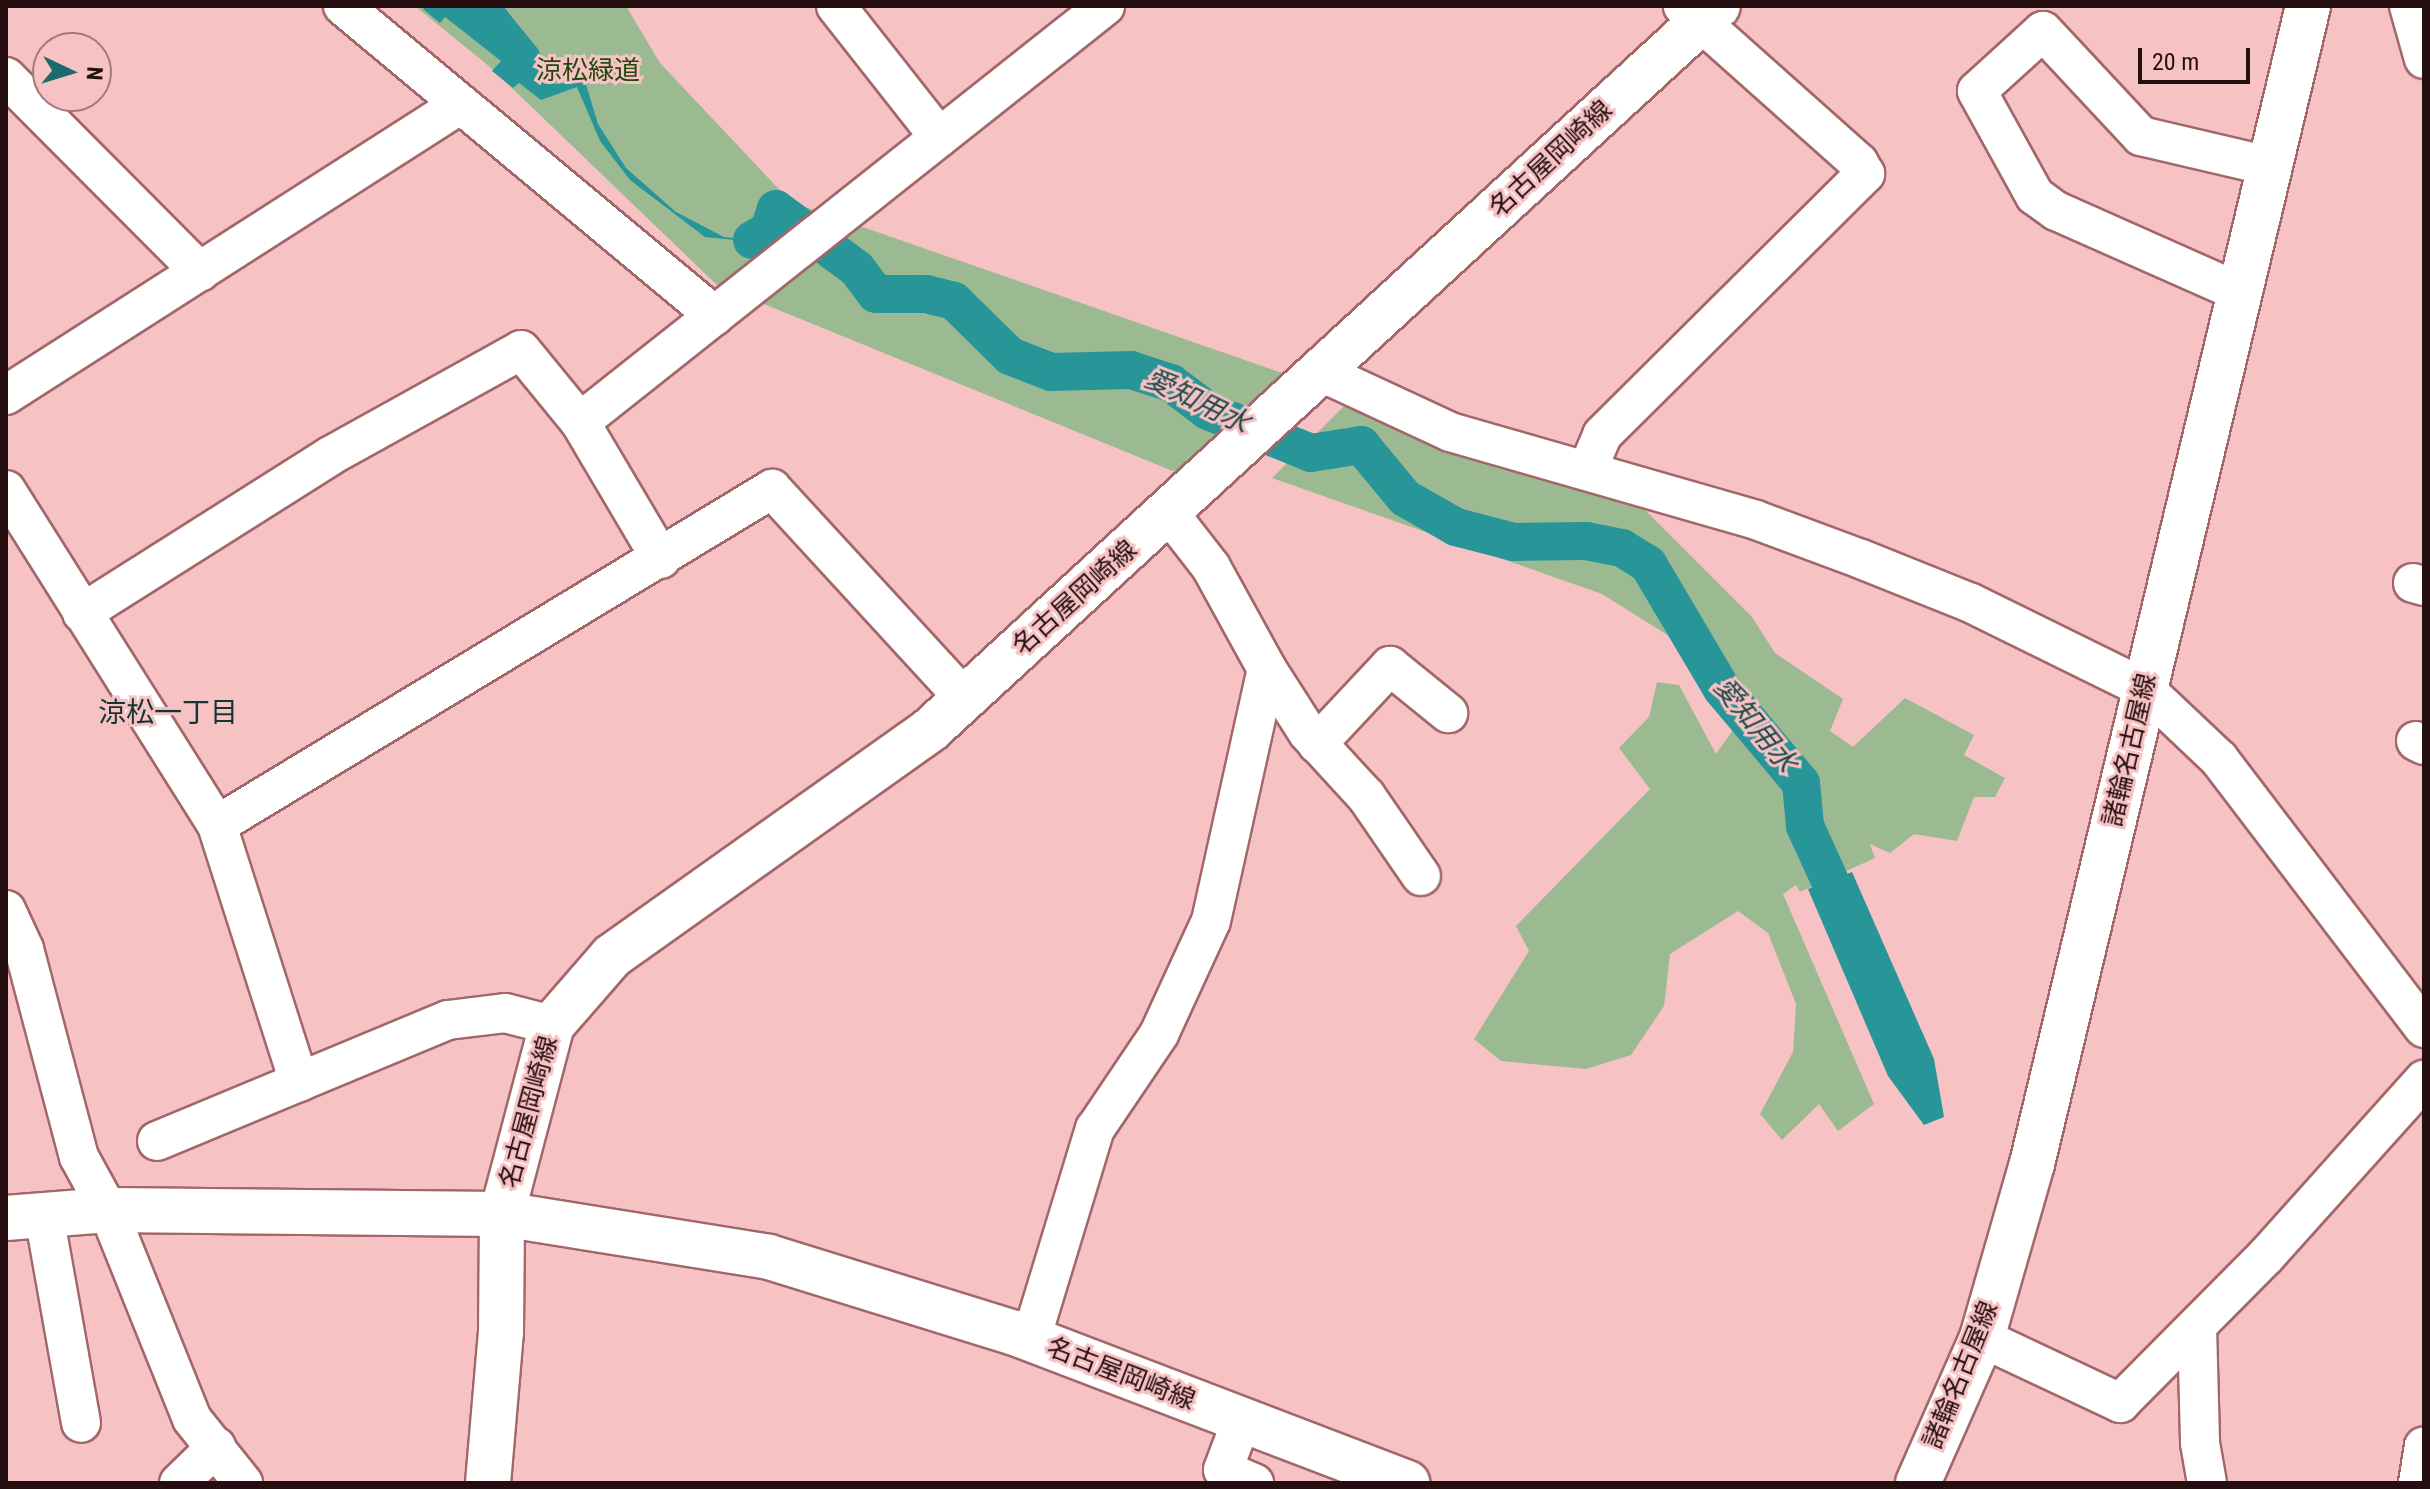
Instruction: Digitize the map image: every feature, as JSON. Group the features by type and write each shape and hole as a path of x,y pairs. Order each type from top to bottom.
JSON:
{"main road":[{"name":"諸輪名古屋線","path":"1918,1483 1982,1338 2032,1164 2308,6"},
{"name":"名古屋岡崎線","path":"502,1214 552,1025 612,956 930,730 1307,386 1700,11"},
{"name":"名古屋岡崎線","path":"25,1217 108,1210 502,1214 769,1257 1031,1339 1241,1422 1407,1483"},
{"path":"488,1483 501,1332 502,1214"}],"street":[{"path":"343,6 715,316"},
{"path":"836,6 939,137"},
{"path":"2409,6 2424,59"},
{"path":"580,422 1097,8"},
{"path":"1587,471 1602,435 1865,174 1859,163 1700,11"},
{"path":"2239,292 2056,211 2035,196 1977,91 2043,31 2141,136 2269,166"},
{"path":"6,77 200,272"},
{"path":"6,395 461,104"},
{"path":"82,613 330,456 521,350 580,422 661,559"},
{"path":"1307,386 1450,432 1756,520 1971,603 2144,688 2219,759 2424,1028"},
{"path":"217,825 772,489 965,699"},
{"path":"6,490 217,825 299,1082"},
{"path":"1169,513 1211,567 1267,669 1317,744 1366,796 1421,876"},
{"path":"1317,744 1390,666 1448,713"},
{"path":"1031,1339 1095,1129 1159,1034 1211,921 1267,669"},
{"path":"6,910 24,949 79,1157 108,1210 192,1419 243,1483"},
{"path":"157,1141 448,1020 505,1013 552,1025"},
{"path":"1982,1338 2120,1403 2197,1326 2424,1080"},
{"path":"25,1217 81,1423"},
{"path":"2197,1326 2200,1443 2207,1483"},
{"path":"1241,1422 1223,1470 1254,1483"},
{"path":"2418,1483 2424,1446"},
{"path":"179,1483 216,1447"}],"green space":[{"name":"涼松緑道","path":"415,6 626,6 660,63 791,202 1282,373 1180,474 717,285 490,67"},
{"path":"1348,402 1634,499 1752,617 1775,653 1843,699 1830,731 1853,747 1905,698 1974,735 1964,755 2005,778 1995,797 1974,797 1957,841 1914,834 1890,853 1870,844 1875,858 1800,892 1796,885 1783,894 1874,1104 1838,1131 1819,1104 1782,1140 1760,1114 1793,1052 1796,1004 1768,933 1738,911 1670,954 1664,1006 1631,1055 1586,1069 1501,1061 1474,1039 1529,951 1516,926 1650,789 1619,748 1649,717 1657,682 1679,685 1716,754 1733,730 1688,648 1602,594 1272,478"}],"water":[{"path":"426,6 503,6 538,49 555,84 585,81 598,124 626,168 676,212 724,237 745,239 766,229 771,221 763,204 782,198 787,207 780,223 756,242 705,237 630,180 600,141 577,87 541,100 519,83 513,88 492,71 501,61 445,17 440,23 423,9"},
{"path":"1852,872 1934,1059 1944,1117 1924,1125 1888,1076 1808,889"}],"waterway":[{"name":"愛知用水","path":"752,240 769,230 776,209 857,269 876,294 926,294 954,301 1010,356 1051,372 1131,370 1171,383 1208,411 1311,453 1361,445 1405,498 1456,527 1514,542 1586,541 1622,548 1648,564 1722,689 1801,783 1805,826 1851,927"}],"district":[{"name":"涼松一丁目","path":"168,713"}]}
